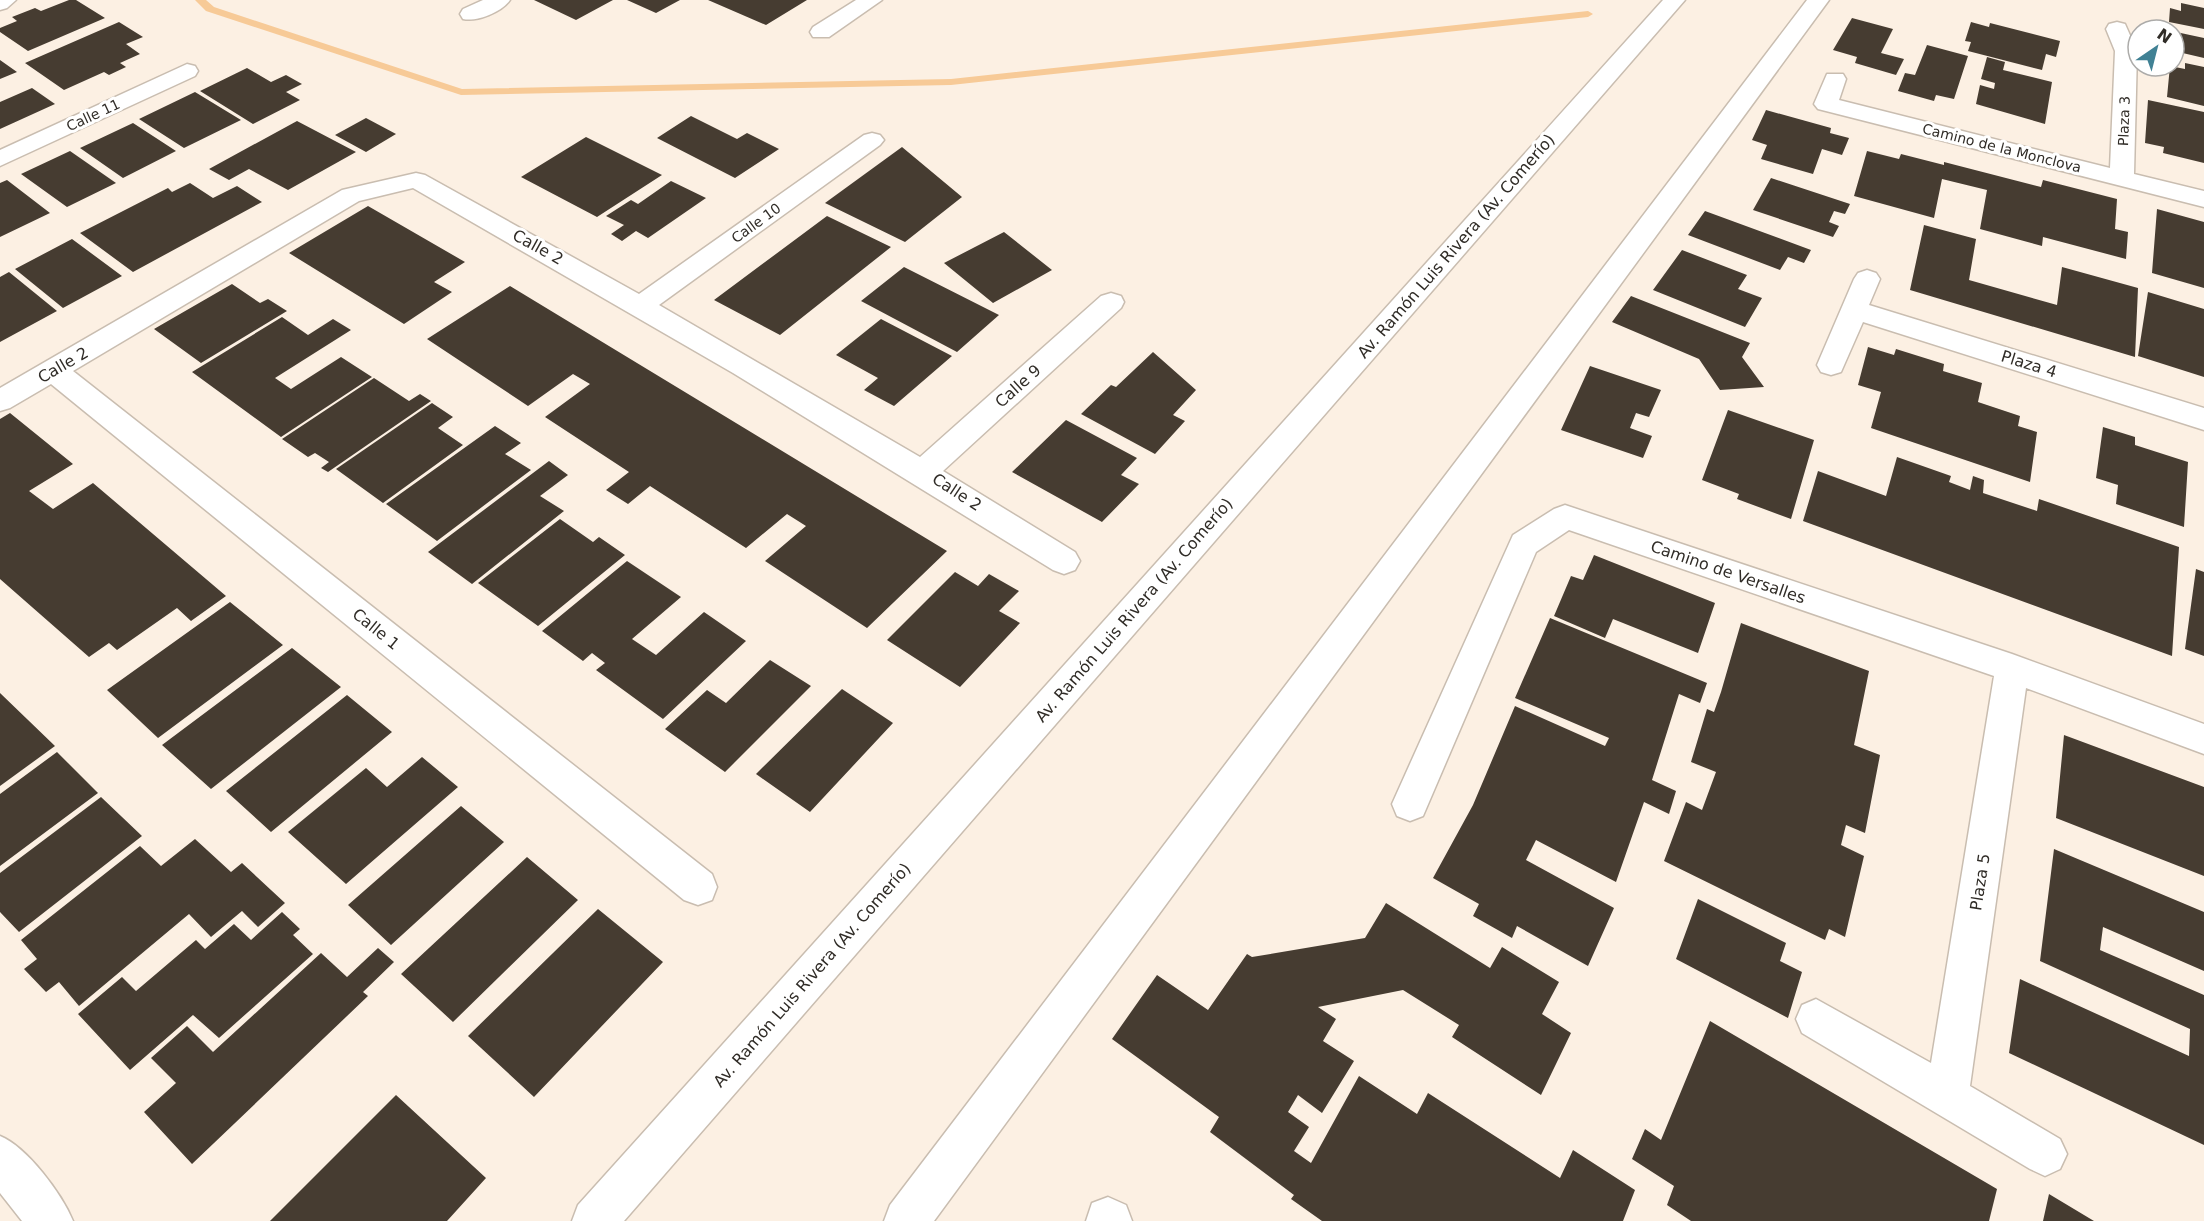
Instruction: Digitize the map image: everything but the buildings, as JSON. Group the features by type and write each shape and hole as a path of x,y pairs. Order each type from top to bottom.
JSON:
{"street":[{"path":"0,4 5,0"},
{"path":"471,14 499,0"},
{"path":"821,32 871,0"},
{"name":"Av. Ramón Luis Rivera (Av. Comerío)","path":"594,1221 1674,0"},
{"path":"906,1221 1818,0"},
{"name":"Plaza 3","path":"2117,29 2126,51 2122,178"},
{"name":"Calle 11","path":"0,159 187,70"},
{"name":"Camino de la Monclova","path":"1835,80 1826,104 2204,199"},
{"name":"Calle 10","path":"641,305 872,140"},
{"name":"Calle 2","path":"0,401 351,195 416,180 641,305 924,471 1064,561"},
{"path":"1831,365 1867,279"},
{"name":"Calle 9","path":"924,471 1112,302"},
{"name":"Plaza 4","path":"1854,310 2204,419"},
{"name":"Calle 1","path":"54,371 698,887"},
{"name":"Camino de Versalles","path":"1410,804 1524,544 1565,518 2012,668 2204,739"},
{"name":"Plaza 5","path":"1947,1096 2012,668"},
{"path":"1816,1020 2045,1154"},
{"path":"0,1158 51,1221"}],"waterway":[{"path":"200,0 210,9 461,92 951,82 1588,14"}]}
